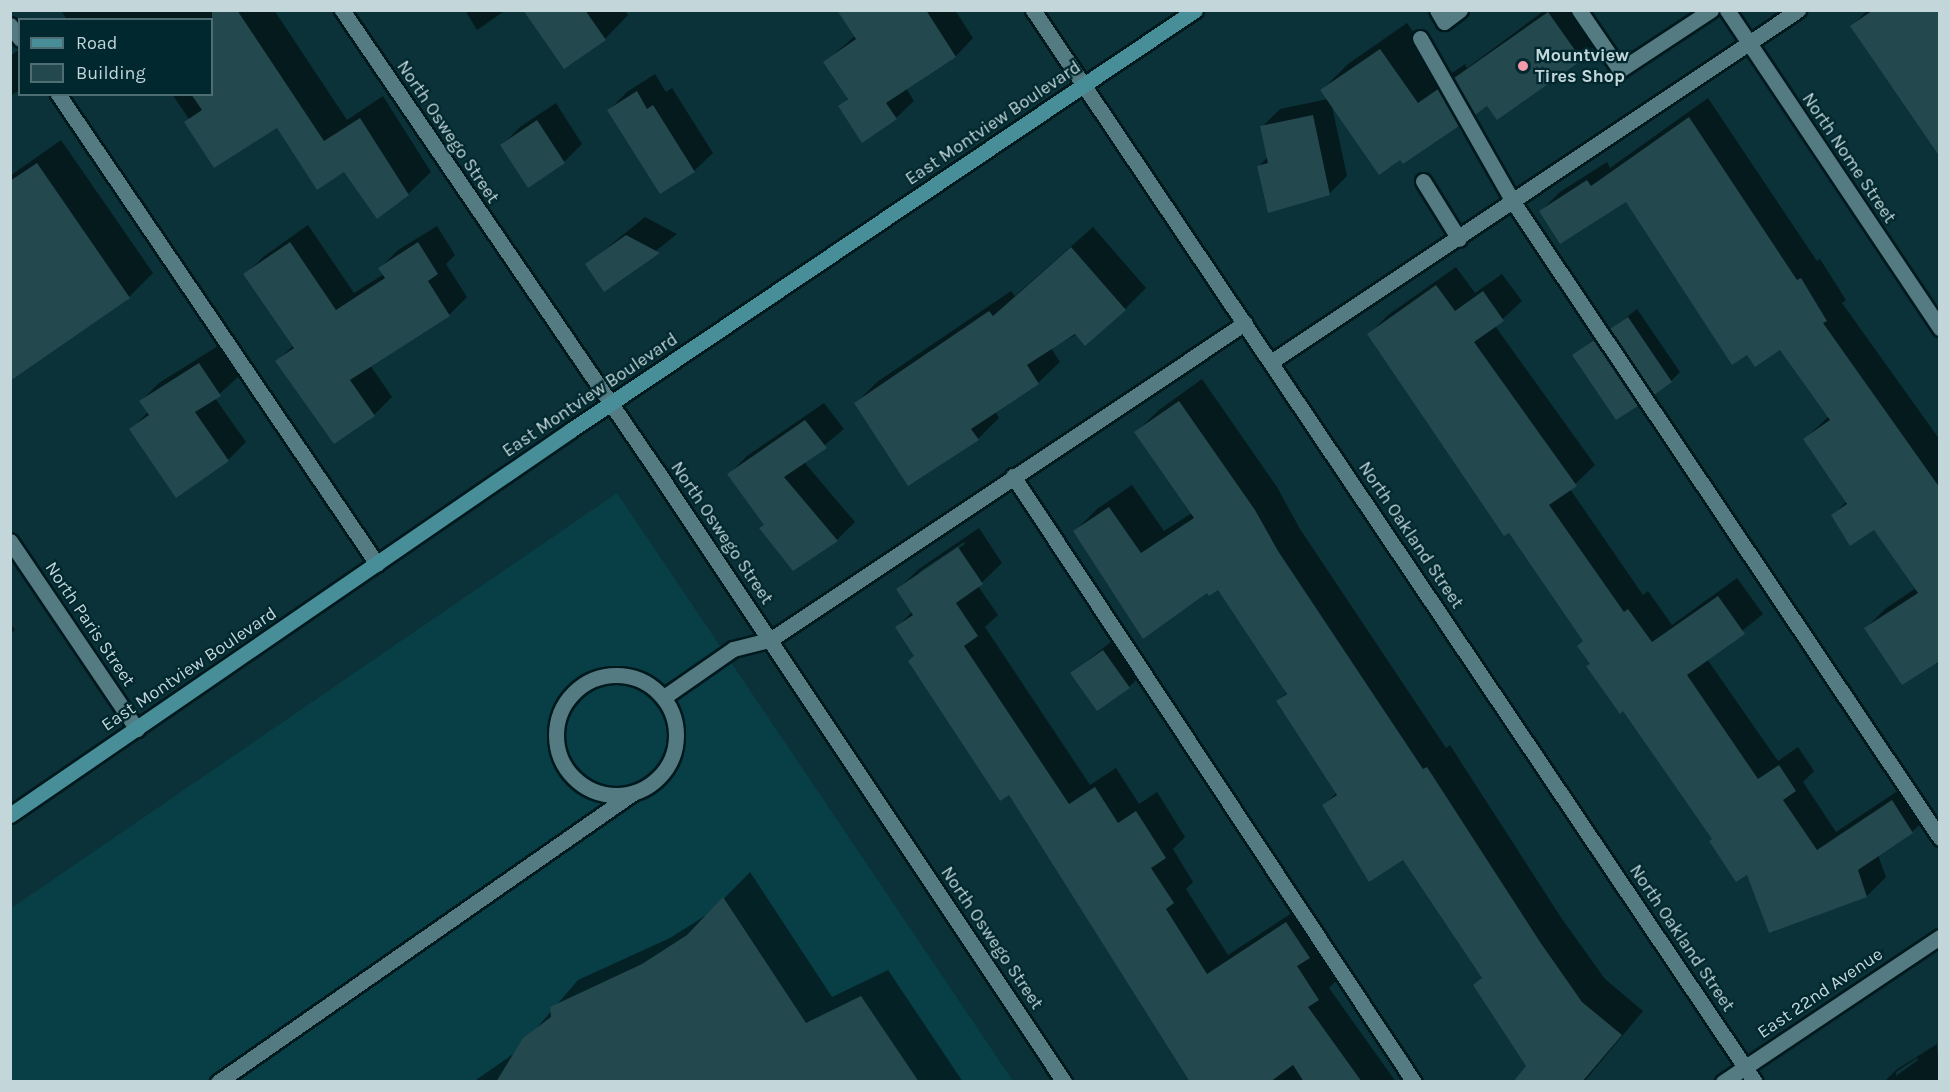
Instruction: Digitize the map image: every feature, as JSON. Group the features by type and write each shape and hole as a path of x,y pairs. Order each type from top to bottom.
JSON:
{"main road":[{"name":"East Montview Boulevard","path":"10,815 609,405 1195,10"}],"street":[{"name":"North Oswego Street","path":"342,10 770,640 1064,1082"},
{"name":"North Oakland Street","path":"1034,10 1755,1082"},
{"path":"1437,10 1444,22 1460,10"},
{"path":"1579,10 1620,70 1711,10"},
{"name":"North Nome Street","path":"1726,10 1940,328"},
{"path":"1271,362 1459,239 1798,10"},
{"path":"1420,38 1513,202 1940,838"},
{"path":"59,96 377,564"},
{"path":"1423,181 1459,239"},
{"path":"664,698 733,649 770,640 1245,323"},
{"path":"1013,476 1414,1082"},
{"name":"North Paris Street","path":"10,541 137,729"},
{"path":"218,1082 633,793 651,784 665,771 674,753 677,734 674,715 664,698 649,683 631,675 610,674 590,680 573,691 561,708 556,738 564,767 578,782 595,792 614,796 633,793"},
{"name":"East 22nd Avenue","path":"1723,1082 1940,937"}],"shaded area":[{"path":"617,493 1013,1081 11,1081 10,909"}],"building":[{"path":"212,10 237,10 324,141 360,118 409,195 377,219 344,172 317,190 277,128 214,168 184,122 202,110 192,96 213,96"},
{"path":"523,10 585,10 606,40 564,69"},
{"path":"837,10 926,10 956,57 886,103 897,119 862,143 838,106 848,99 823,62 856,39"},
{"path":"1873,10 1940,10 1940,157 1850,26"},
{"name":"Mountview Tires Shop","path":"1548,12 1582,60 1497,120 1487,106 1475,115 1454,78"},
{"path":"1380,49 1418,103 1438,89 1459,126 1403,164 1400,160 1379,175 1320,90"},
{"path":"637,91 647,109 653,105 695,172 660,194 607,110"},
{"path":"1313,115 1330,195 1268,213 1257,166 1268,163 1260,126"},
{"path":"1689,117 1797,280 1801,278 1827,321 1823,323 1940,488 1940,661 1902,685 1864,628 1918,593 1874,530 1850,546 1831,515 1847,504 1803,439 1830,420 1780,350 1755,367 1747,355 1732,365 1626,202 1560,244 1539,211 1587,180 1591,186"},
{"path":"537,120 565,163 528,188 500,145"},
{"path":"37,163 130,298 10,381 10,181"},
{"path":"626,235 660,253 604,292 585,264"},
{"path":"290,242 336,310 385,278 378,268 418,242 438,274 428,281 450,316 350,380 375,416 334,444 275,361 294,348 243,274"},
{"path":"1071,247 1126,310 1085,346 1075,334 1027,365 1039,384 971,429 979,440 908,486 854,403 989,311 993,316"},
{"path":"1436,285 1455,311 1483,291 1504,321 1474,342 1577,486 1549,505 1624,612 1628,609 1652,642 1718,596 1745,634 1687,675 1758,779 1779,765 1796,791 1783,800 1817,850 1892,800 1913,833 1858,870 1867,897 1769,933 1747,875 1736,882 1709,841 1712,839 1623,711 1620,714 1586,666 1590,664 1577,646 1583,641 1509,533 1504,536 1367,334"},
{"path":"1628,317 1672,382 1654,395 1610,329"},
{"path":"1594,340 1638,406 1616,420 1572,355"},
{"path":"199,363 221,396 195,412 229,461 176,498 129,429 149,415 139,401"},
{"path":"1179,401 1255,510 1278,551 1423,769 1427,767 1540,942 1582,1002 1622,1035 1582,1082 1513,1082 1526,1066 1473,985 1482,978 1403,860 1369,882 1322,805 1337,795 1276,701 1287,694 1218,590 1209,596 1207,593 1143,639 1073,531 1109,507 1141,553 1194,518 1134,432"},
{"path":"805,420 827,448 784,477 838,541 793,571 759,528 764,525 727,474"},
{"path":"958,547 983,584 956,603 978,636 964,646 1069,804 1095,787 1118,823 1136,811 1166,858 1151,868 1174,903 1166,909 1207,974 1286,922 1310,958 1297,966 1319,1000 1308,1007 1362,1082 1304,1082 1293,1065 1270,1082 1190,1082 1009,795 1000,801 908,661 914,656 895,627 913,615 896,589"},
{"path":"1103,650 1130,688 1097,711 1070,673"},
{"path":"723,897 806,1023 861,996 919,1082 496,1082 523,1038 551,1017 550,1007 642,964 687,935"}],"place":[{"name":"Mountview Tires Shop","path":"1523,66"}]}
